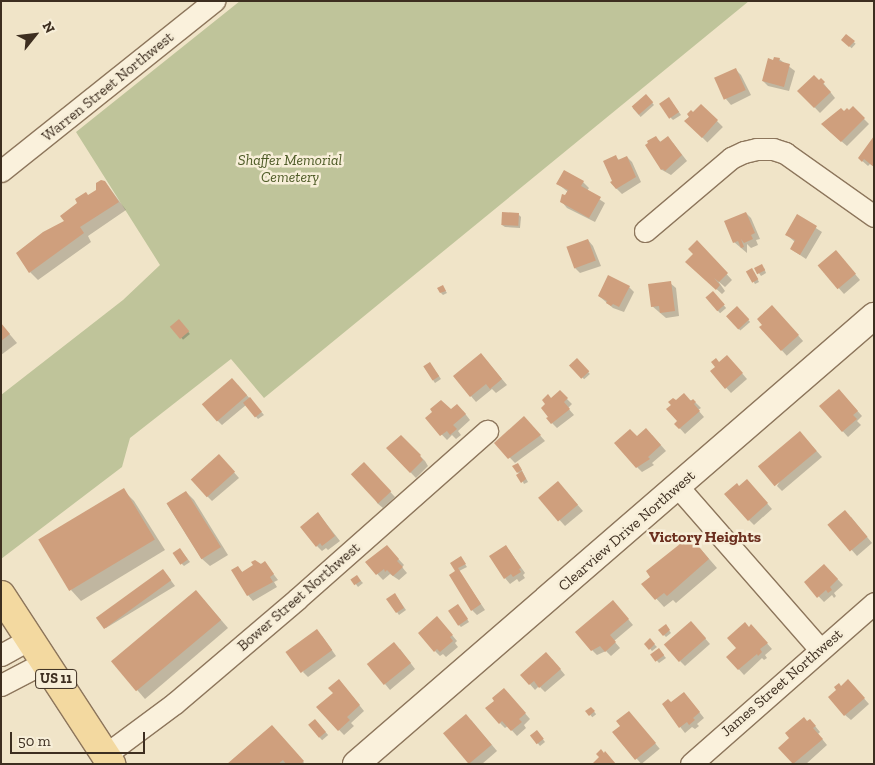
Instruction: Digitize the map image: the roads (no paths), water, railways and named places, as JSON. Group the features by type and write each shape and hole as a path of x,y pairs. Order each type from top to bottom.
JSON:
{"main road":[{"name":"US 11","path":"1,594 108,759"}],"street":[{"name":"Warren Street Northwest","path":"1,171 214,1"},
{"path":"645,231 731,158 744,152 758,149 772,149 785,153 874,216"},
{"name":"Clearview Drive Northwest","path":"356,764 874,316"},
{"name":"Bower Street Northwest","path":"108,759 297,599 487,431"},
{"path":"678,487 820,649"},
{"name":"James Street Northwest","path":"691,764 874,603"},
{"path":"1,655 30,639"},
{"path":"1,685 45,662"}],"district":[{"name":"Victory Heights","path":"705,537"}],"park label":[{"name":"Shaffer Memorial Cemetery","path":"290,168"}]}
